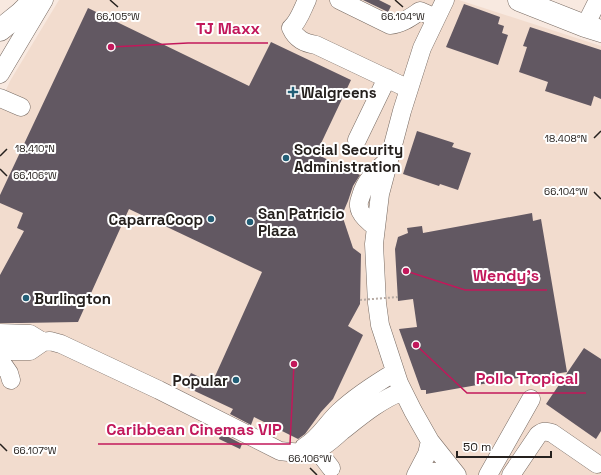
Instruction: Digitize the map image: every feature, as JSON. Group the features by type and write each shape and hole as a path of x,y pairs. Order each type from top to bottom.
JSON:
{"main road":[{"path":"0,30 34,0"},
{"path":"519,0 593,29"}],"street":[{"path":"0,74 44,0"},
{"path":"307,0 295,24 290,28 296,37 409,89"},
{"path":"339,0 390,25 402,22 420,11 436,18"},
{"path":"445,0 422,48 402,111 380,194 374,244 377,303 380,324 399,382 430,441 454,473"},
{"path":"593,29 598,0"},
{"path":"357,140 387,78"},
{"path":"0,98 21,107"},
{"path":"0,333 30,334 42,342"},
{"path":"0,351 30,351 42,342 50,341 60,344 159,390 280,451 292,452 314,443 339,412 372,385 399,382"},
{"path":"0,360 9,373 11,380"},
{"path":"314,443 321,447 353,423 360,408 375,396 399,382"},
{"path":"488,475 531,399"},
{"path":"511,475 538,435 541,432 546,431 552,432 596,465"},
{"path":"416,475 427,454 430,441"},
{"path":"314,443 330,468"},
{"path":"420,475 434,472 454,473"}],"path":[{"path":"360,300 398,297"}],"shaded area":[{"path":"59,0 459,0 601,46 601,475 0,475 0,103 10,81"}],"building":[{"path":"363,0 379,0 391,6 388,12"},
{"path":"464,4 500,17 498,24 504,26 502,33 508,35 498,65 446,47"},
{"name":"San Patricio Plaza","path":"88,8 249,86 271,42 351,80 316,154 360,175 353,186 342,215 353,248 361,254 360,304 348,326 363,335 333,399 321,412 305,434 298,439 254,417 251,425 230,414 233,409 184,386 191,373 212,383 262,272 129,209 78,322 0,323 0,275 24,231 17,228 23,213 0,203 0,195"},
{"path":"530,27 601,50 601,99 594,96 591,106 545,91 548,82 519,72 527,47 523,46"},
{"path":"417,131 454,143 452,147 471,153 458,190 440,184 439,186 403,174"},
{"path":"532,213 533,221 541,219 567,372 535,377 535,375 426,394 426,390 421,390 399,329 417,327 413,299 398,301 395,249 398,237 408,233 407,228 422,226 423,233"},
{"path":"584,348 601,359 601,431 596,439 546,404"},
{"path":"221,433 242,444 240,449 219,439"}],"place":[{"name":"TJ Maxx","path":"111,47"},
{"name":"Walgreens","path":"293,92"},
{"name":"Social Security Administration","path":"286,158"},
{"name":"CaparraCoop","path":"211,219"},
{"name":"San Patricio Plaza","path":"250,222"},
{"name":"Wendy's","path":"406,271"},
{"name":"Burlington","path":"26,298"},
{"name":"Pollo Tropical","path":"416,345"},
{"name":"Caribbean Cinemas VIP","path":"294,364"},
{"name":"Popular","path":"236,380"}]}
